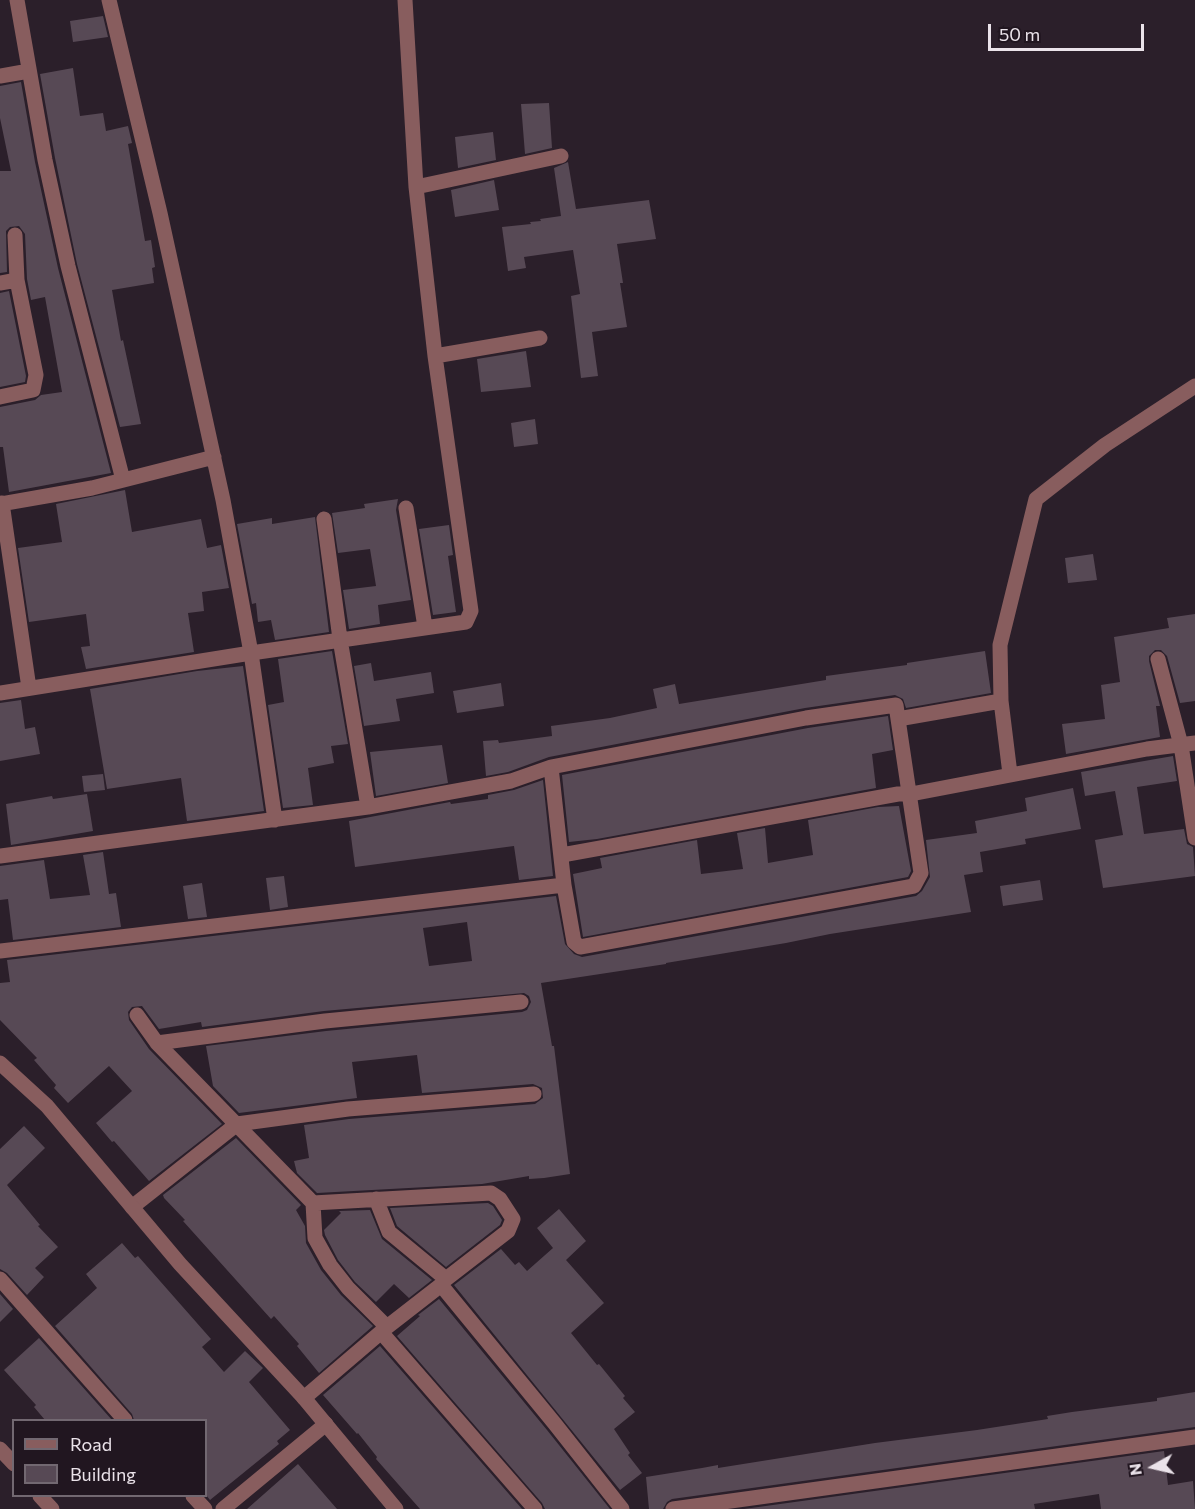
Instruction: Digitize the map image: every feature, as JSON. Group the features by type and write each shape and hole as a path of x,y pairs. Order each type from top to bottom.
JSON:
{"street":[{"path":"17,0 45,160 68,266 123,480"},
{"path":"109,0 160,213 214,457 251,653 275,820"},
{"path":"0,693 340,639 466,622 471,611 435,356 417,187 405,0"},
{"path":"0,75 29,71"},
{"path":"417,187 561,156"},
{"path":"0,397 33,390 36,375 17,280 15,235"},
{"path":"0,283 17,280"},
{"path":"435,356 540,338"},
{"path":"1010,774 1000,700 1000,645 1036,499 1105,445 1195,386"},
{"path":"29,688 1,503 92,488 214,457"},
{"path":"406,508 425,627"},
{"path":"324,519 340,639 368,807"},
{"path":"1158,659 1188,744 1195,838"},
{"path":"898,719 1000,700"},
{"path":"0,856 368,807 511,781 550,767 806,718 896,705 921,873 914,886 580,947 574,942 564,885 550,767"},
{"path":"562,855 898,794 911,794 1147,749 1188,744"},
{"path":"0,951 564,885"},
{"path":"157,1043 326,1022 520,1002"},
{"path":"137,1016 157,1043 313,1203 315,1238 330,1265 535,1509"},
{"path":"0,1063 47,1106 180,1264 304,1398 396,1509"},
{"path":"132,1207 237,1124 348,1109 534,1094"},
{"path":"304,1398 384,1330 508,1231 513,1218 500,1199 491,1193 313,1203"},
{"path":"376,1199 389,1232 443,1282 622,1509"},
{"path":"0,1279 124,1419"},
{"path":"223,1509 326,1424"},
{"path":"673,1509 1195,1437"},
{"path":"0,1449 12,1462"},
{"path":"41,1497 52,1509"},
{"path":"194,1497 205,1509"}],"building":[{"path":"103,16 108,37 73,42 70,21"},
{"path":"73,68 80,116 103,113 106,131 128,126 132,143 128,144 145,241 151,240 155,267 152,268 154,283 112,290 121,341 123,340 141,424 120,427 77,264 55,158 40,74"},
{"path":"21,82 35,162 58,268 111,473 9,492 3,447 0,447 0,407 35,400 41,395 62,392 45,297 31,300 27,279 25,234 19,226 10,227 6,231 7,272 0,273 0,171 11,171 0,118 0,86"},
{"path":"549,103 552,148 525,154 521,104"},
{"path":"493,132 496,160 458,168 455,137"},
{"path":"568,162 576,209 649,200 656,239 617,244 627,327 592,332 598,376 581,378 571,296 580,294 573,250 524,257 526,268 508,271 502,227 531,224 530,222 541,221 540,219 561,216 554,168"},
{"path":"494,180 499,210 455,217 451,190"},
{"path":"9,291 26,376 25,382 0,387 0,293"},
{"path":"526,351 531,387 481,392 477,359"},
{"path":"535,419 538,444 514,447 511,423"},
{"path":"125,490 132,532 201,519 207,548 221,545 229,588 202,592 204,611 188,613 194,652 86,669 81,647 90,646 86,614 29,622 18,548 62,542 56,504"},
{"path":"398,499 396,510 411,600 378,605 380,624 349,629 343,590 376,586 370,549 338,553 332,513 365,508 364,504"},
{"path":"315,517 329,632 275,640 271,620 258,622 256,603 252,604 237,524 272,518 272,524"},
{"path":"449,525 453,555 448,556 456,612 433,615 419,529"},
{"path":"1093,554 1097,580 1068,583 1065,558"},
{"path":"1195,614 1195,701 1180,703 1167,656 1161,650 1155,650 1149,656 1149,661 1160,706 1156,706 1160,737 1066,754 1062,724 1105,719 1101,685 1120,682 1114,637 1169,628 1167,618"},
{"path":"332,651 348,744 331,746 334,763 308,768 313,805 283,808 268,705 284,702 278,659"},
{"path":"985,651 991,693 906,708 903,699 895,695 805,708 549,757 508,772 486,776 483,741 498,740 499,743 552,736 551,726 610,718 657,708 653,689 675,684 679,704 826,680 826,676"},
{"path":"371,663 374,681 431,672 434,693 396,699 400,721 364,726 354,666"},
{"path":"243,666 264,811 187,821 181,778 107,789 90,689 197,671"},
{"path":"501,683 504,706 457,713 453,691"},
{"path":"21,700 25,729 35,727 40,754 0,761 0,703"},
{"path":"888,716 893,750 872,754 876,788 597,839 569,842 562,775 808,728"},
{"path":"442,745 448,783 376,796 370,752"},
{"path":"1173,756 1177,781 1137,787 1144,834 1184,829 1187,844 1193,847 1195,876 1103,888 1095,840 1123,835 1115,791 1085,796 1081,772"},
{"path":"103,774 105,790 84,792 82,776"},
{"path":"543,780 553,876 519,880 514,846 355,867 349,821 450,802 451,804 488,799 488,795 514,790"},
{"path":"1073,788 1081,829 1025,839 1026,844 980,852 983,872 964,875 971,912 541,983 552,1046 554,1046 570,1174 529,1179 529,1176 482,1184 317,1193 297,1173 294,1161 309,1158 304,1125 349,1119 535,1104 543,1098 542,1088 533,1084 422,1093 417,1055 352,1062 357,1098 239,1113 213,1086 206,1046 326,1031 522,1012 527,1010 531,1002 529,996 524,993 324,1011 202,1027 201,1022 159,1029 142,1006 132,1007 128,1012 129,1020 149,1049 222,1124 149,1181 96,1123 132,1091 109,1066 68,1103 34,1060 37,1058 0,1020 0,983 10,982 7,960 556,896 565,944 574,954 582,957 916,896 922,891 930,877 926,840 977,833 975,821 1027,811 1025,798","holes":["467,922 472,961 429,966 423,928"]},
{"path":"87,794 93,831 11,845 6,804 52,796 53,799"},
{"path":"899,806 911,871 908,877 583,937 573,874 602,868 600,858 697,840 701,874 743,869 737,833 765,828 768,863 813,855 808,820 878,807"},
{"path":"103,852 109,894 116,893 121,927 13,940 8,899 0,900 0,866 44,860 50,899 90,895 83,855"},
{"path":"284,876 288,907 270,910 266,878"},
{"path":"1040,880 1043,900 1003,906 1000,886"},
{"path":"202,883 207,917 188,919 183,886"},
{"path":"24,1126 45,1148 7,1185 40,1225 38,1226 58,1247 35,1268 44,1277 27,1295 7,1273 0,1269 0,1149"},
{"path":"236,1138 301,1205 296,1210 305,1226 306,1243 321,1270 341,1295 373,1326 319,1373 297,1346 299,1344 274,1316 271,1319 164,1198 163,1195"},
{"path":"488,1203 493,1206 502,1220 500,1225 446,1267 397,1226 390,1208"},
{"path":"559,1209 586,1241 566,1260 604,1303 571,1333 625,1396 623,1398 635,1412 614,1429 630,1453 628,1455 642,1473 620,1490 454,1285 501,1249 515,1265 519,1262 527,1271 553,1248 537,1228"},
{"path":"370,1210 382,1239 432,1280 409,1298 394,1284 376,1302 355,1282 338,1260 325,1235 324,1230 341,1213 339,1211"},
{"path":"122,1243 135,1258 138,1256 211,1339 202,1347 224,1372 245,1351 263,1368 249,1382 290,1430 277,1441 279,1444 210,1500 207,1496 207,1419 134,1419 132,1414 55,1326 97,1288 86,1274"},
{"path":"0,1294 13,1309 0,1322"},
{"path":"439,1299 610,1509 545,1509 397,1336 420,1316 418,1315"},
{"path":"39,1338 111,1419 44,1419 34,1407 36,1405 4,1370"},
{"path":"380,1346 522,1509 420,1509 376,1459 377,1457 358,1433 323,1395"},
{"path":"1195,1392 1195,1427 672,1499 663,1509 649,1509 646,1477 977,1430 1048,1419 1047,1416 1157,1401 1157,1398"},
{"path":"1164,1451 1168,1485 1193,1481 1195,1509 1101,1509 1099,1494 1034,1504 1035,1509 744,1509"},
{"path":"298,1464 337,1509 247,1509"}]}
